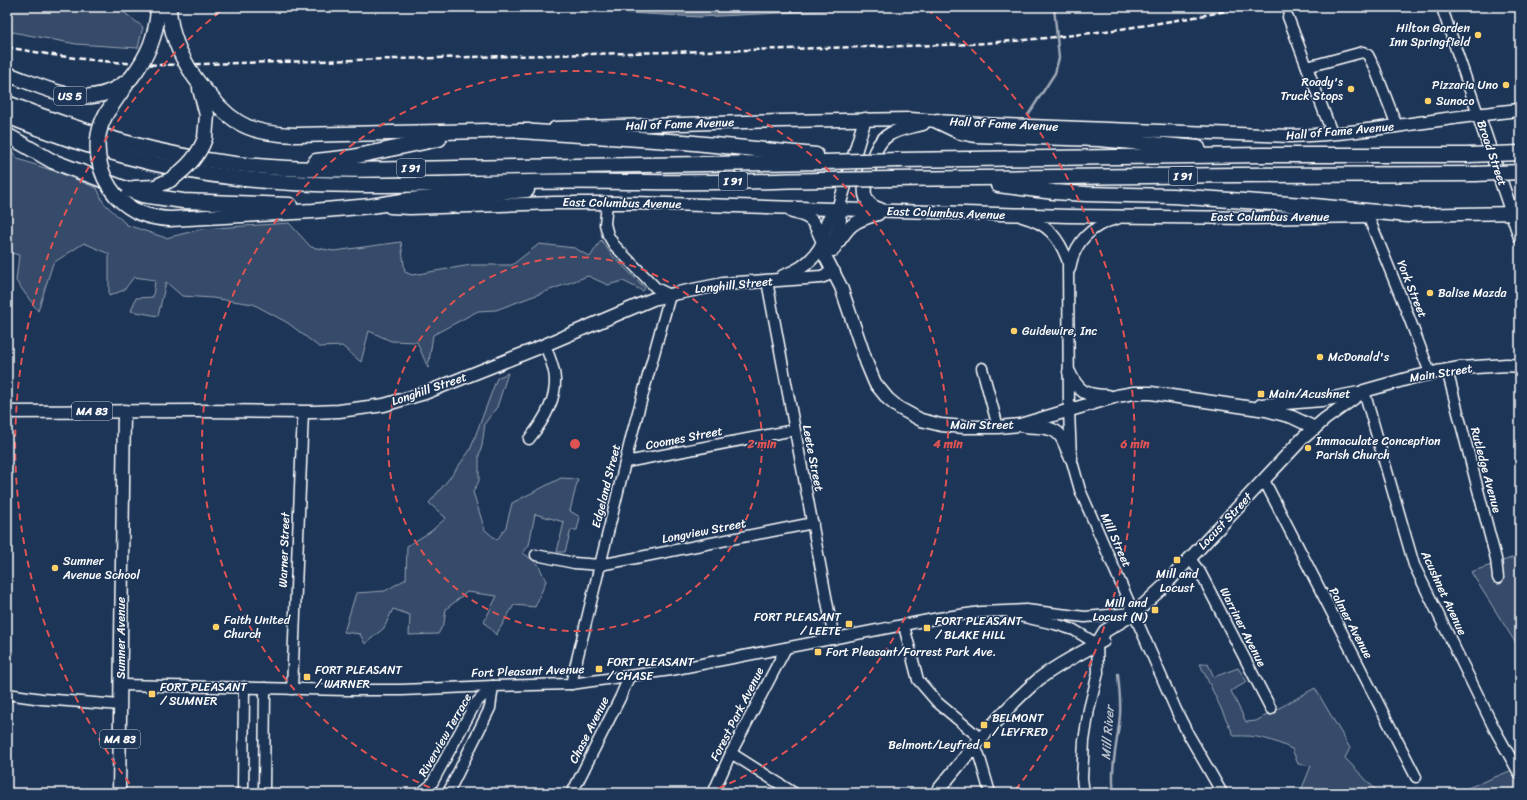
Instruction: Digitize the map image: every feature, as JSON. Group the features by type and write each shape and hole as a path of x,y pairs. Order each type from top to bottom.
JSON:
{"highway":[{"name":"US 5","path":"7,74 67,95 84,98 109,93 131,78 143,62 150,47 157,23 158,7"},
{"path":"169,7 170,23 174,40 195,77 221,109 231,119 243,126 264,133 296,135 487,132"},
{"path":"116,191 148,188 160,185 185,169 194,160 201,149 205,138 207,121 206,108 195,77"},
{"path":"131,78 106,114 99,135 98,158 102,174 110,189 172,200 346,208"},
{"name":"I 91","path":"7,103 57,121 174,153 218,161 278,167 338,169 825,159 898,160 1262,155 1468,155 1520,153"},
{"name":"I 91","path":"7,116 76,141 133,158 193,172 253,180 298,183 359,184 571,181 647,182 1245,175 1475,174 1520,172"},
{"path":"937,121 960,132 975,135 1115,140 1262,155"},
{"path":"520,131 684,142 825,159"},
{"path":"218,161 330,160 487,132"},
{"path":"7,135 52,161 116,191 130,208 140,214 163,218 296,213 371,206 427,198 647,182"},
{"path":"950,178 1054,192 1172,196 1304,205 1408,215"}],"main road":[{"name":"Hall of Fame Avenue","path":"487,132 716,122 865,119 1261,136 1304,136 1332,134 1478,114 1520,110"},
{"name":"Broad Street","path":"1478,114 1516,214 1520,237"},
{"name":"Main Street","path":"865,119 838,209 828,220 823,242 825,256 841,287 875,384 888,399 905,412 930,423 953,427 998,427 1020,425 1117,396 1134,393 1151,393 1240,405 1286,415 1315,428 1325,419 1364,392"},
{"path":"885,210 871,205 864,192 878,146 882,140 891,133 937,121"},
{"name":"East Columbus Avenue","path":"371,206 410,208 548,203 606,203 1124,217 1318,218 1516,214"},
{"path":"767,282 797,271 805,266 818,253 823,242 815,224 807,216 770,207"},
{"name":"Main Street","path":"834,272 834,240 840,220 838,209"},
{"path":"833,250 846,230 856,222 885,210"},
{"name":"Longhill Street","path":"7,412 303,412 339,411 396,402 425,393 545,345 643,303 670,294 723,284 820,277 834,272"},
{"name":"Main Street","path":"1240,405 1310,401 1364,392 1410,378 1447,370 1507,365 1520,366"},
{"path":"1069,372 1076,385 1085,393 1100,396 1117,396"},
{"name":"Sumner Avenue","path":"119,793 124,411"},
{"path":"1020,425 1054,430 1063,440 1071,458"},
{"name":"Locust Street","path":"1096,644 1105,631 1135,613 1164,586 1315,428"},
{"path":"936,793 978,743 1021,696 1057,666 1096,644"}],"street":[{"path":"1443,11 1478,114"},
{"path":"1288,17 1332,134"},
{"path":"1307,67 1363,52 1368,55 1397,126"},
{"path":"606,203 605,224 608,235 614,245 656,288 670,294"},
{"name":"Mill Street","path":"1012,215 1032,220 1050,230 1064,250 1068,262 1069,277 1069,411 1071,458 1080,490 1186,732 1222,793"},
{"name":"York Street","path":"1368,216 1430,373"},
{"name":"Mill Street","path":"1069,277 1074,255 1089,232 1098,225 1124,217"},
{"name":"Leete Street","path":"767,282 834,639"},
{"name":"Edgeland Street","path":"571,684 626,462 670,294"},
{"path":"529,439 546,413 553,396 555,386 553,366 545,345"},
{"path":"982,368 998,427"},
{"name":"Rutledge Avenue","path":"1447,370 1496,559 1498,578"},
{"name":"Acushnet Avenue","path":"1364,392 1397,501 1414,565 1494,728 1519,773"},
{"name":"Warner Street","path":"292,689 303,412"},
{"name":"Coomes Street","path":"626,462 794,430"},
{"name":"Palmer Avenue","path":"1264,480 1416,777"},
{"name":"Longview Street","path":"536,555 600,565 813,524"},
{"name":"Warriner Avenue","path":"1190,559 1200,572 1271,709"},
{"name":"Fort Pleasant Avenue","path":"121,685 402,690 571,684 629,677 904,626 939,618 981,612 1026,610 1084,617 1135,613"},
{"name":"Fort Pleasant Avenue","path":"1002,612 1055,624 1074,630 1096,644"},
{"path":"904,626 918,680 937,702 978,743 979,755 990,793"},
{"path":"1084,793 1082,778 1084,740 1089,709 1098,672 1096,644"},
{"name":"Forest Park Avenue","path":"713,793 731,753 786,648"},
{"name":"Chase Avenue","path":"572,793 629,677"},
{"name":"Riverview Terrace","path":"421,793 431,785 475,704 493,686"},
{"name":"Riverview Terrace","path":"448,793 490,708 493,686"},
{"path":"243,793 244,687"},
{"path":"264,793 265,688"},
{"path":"7,694 42,699 120,705"},
{"path":"731,753 794,793"},
{"path":"431,785 442,793"}],"shaded area":[{"path":"7,7 57,7 63,9 117,7 143,27 138,48 76,44 7,31"},
{"path":"521,7 906,7 699,17"},
{"path":"7,149 11,150 18,159 60,173 97,188 103,202 127,225 166,238 202,229 289,223 311,247 334,251 401,242 405,272 412,275 471,265 512,265 539,244 575,248 590,257 601,240 612,255 645,288 643,291 623,281 608,285 588,276 496,310 478,311 433,335 428,368 417,342 391,341 369,331 361,362 342,346 319,347 288,323 253,304 212,298 182,296 166,282 158,316 131,311 136,298 153,297 155,280 134,277 124,290 109,296 109,254 84,243 53,263 38,311 16,281 19,255 7,252 9,216 7,214"},
{"path":"508,373 497,407 485,423 482,446 479,455 479,481 473,492 485,530 497,540 506,527 512,503 561,478 578,479 570,511 580,517 577,530 571,530 565,552 557,552 564,522 535,514 529,545 523,553 538,564 546,581 535,607 514,605 496,635 484,622 497,596 467,592 446,609 444,623 438,634 409,635 410,615 393,609 384,628 365,644 360,634 344,632 356,593 385,591 406,579 407,546 430,532 446,518 429,503 470,450 497,378"},
{"path":"1520,555 1520,650 1471,572"},
{"path":"1200,664 1208,664 1214,677 1238,668 1247,682 1231,691 1246,722 1256,721 1315,688 1350,748 1345,758 1379,793 1358,793 1353,787 1345,793 1300,793 1311,766 1298,764 1292,749 1277,743 1264,738 1234,736"},
{"path":"1520,767 1520,793 1455,793"}],"waterway":[{"name":"Mill River","path":"1028,115 1055,73 1059,58 1054,7"},
{"name":"Mill River","path":"1114,793 1113,774 1120,710 1118,674"}],"railway":[{"path":"7,47 84,59 161,65 951,45 1092,33 1184,19 1246,7"}],"place":[{"name":"Hilton Garden Inn Springfield","path":"1478,35"},
{"name":"Pizzaria Uno","path":"1506,85"},
{"name":"Roady's Truck Stops","path":"1351,89"},
{"name":"Sunoco","path":"1428,101"},
{"name":"Balise Mazda","path":"1430,293"},
{"name":"Guidewire, Inc","path":"1014,331"},
{"name":"McDonald's","path":"1320,357"},
{"name":"Main/Acushnet","path":"1261,394"},
{"name":"Immaculate Conception Parish Church","path":"1308,448"},
{"name":"Mill and Locust","path":"1177,560"},
{"name":"Sumner Avenue School","path":"55,568"},
{"name":"Mill and Locust (N)","path":"1155,610"},
{"name":"FORT PLEASANT / LEETE","path":"849,624"},
{"name":"Faith United Church","path":"216,627"},
{"name":"FORT PLEASANT / BLAKE HILL","path":"927,628"},
{"name":"Fort Pleasant/Forrest Park Ave.","path":"818,652"},
{"name":"FORT PLEASANT / CHASE","path":"599,669"},
{"name":"FORT PLEASANT / WARNER","path":"307,677"},
{"name":"FORT PLEASANT / SUMNER","path":"152,694"},
{"name":"BELMONT / LEYFRED","path":"984,725"},
{"name":"Belmont/Leyfred","path":"987,745"}]}
